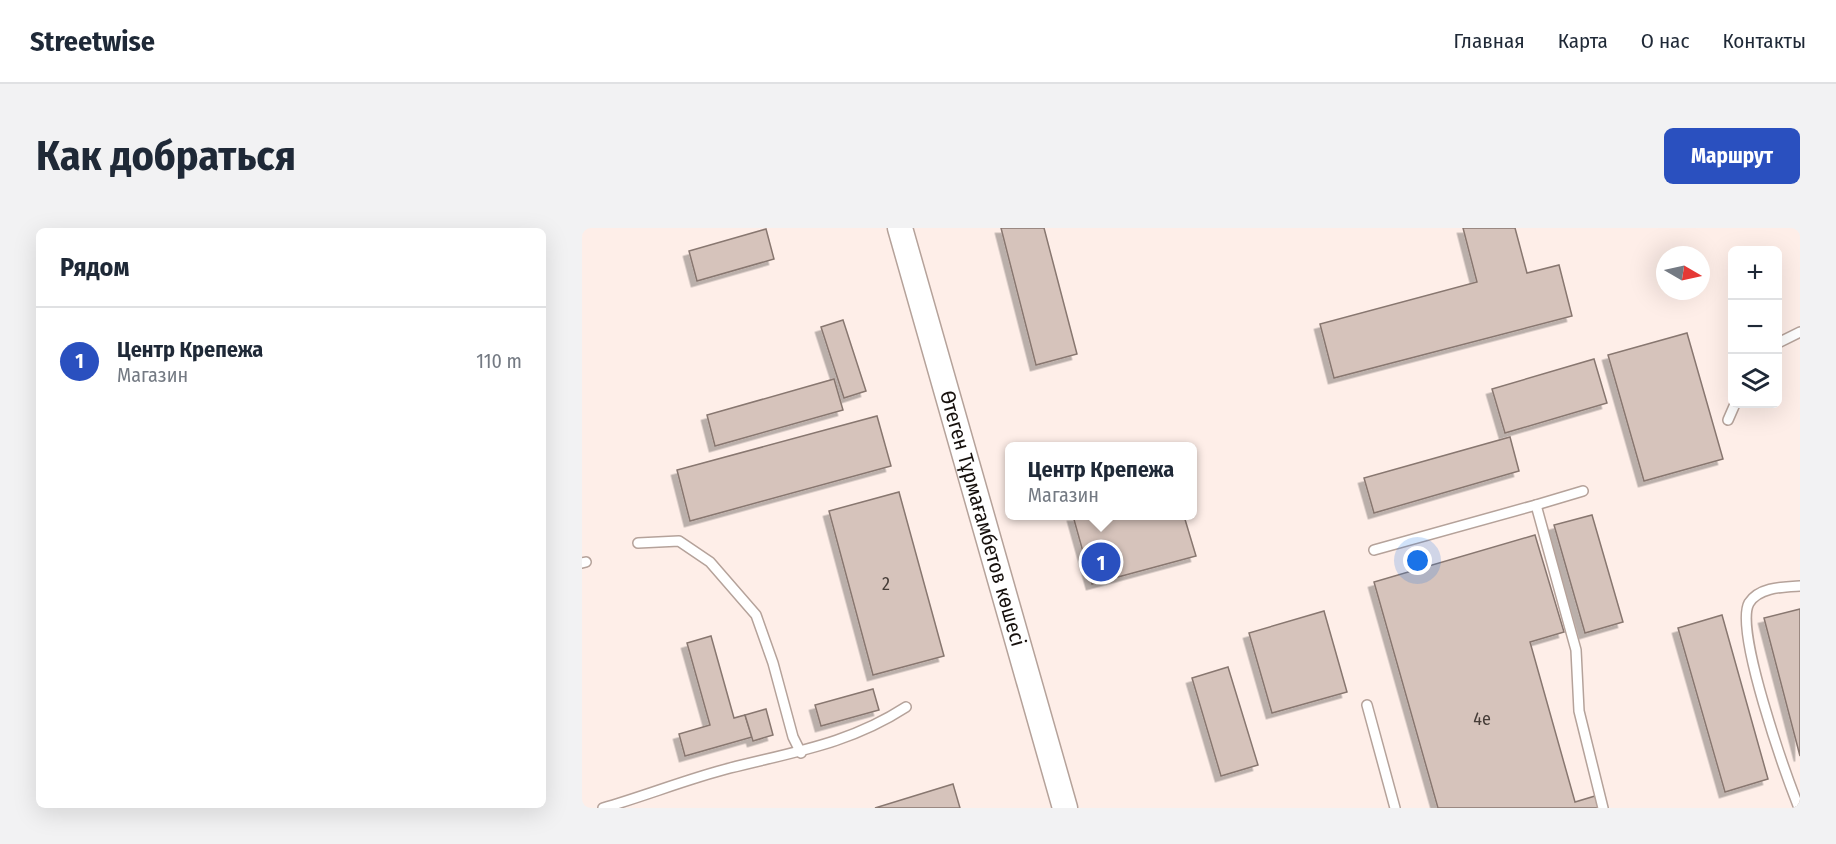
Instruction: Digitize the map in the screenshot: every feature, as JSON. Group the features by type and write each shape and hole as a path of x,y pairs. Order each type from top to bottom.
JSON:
{"street":[{"name":"Өтеген Тұрмағамбетов көшесі","path":"900,228 1065,808"}],"lane":[{"path":"1782,341 1800,333"},
{"path":"1728,420 1733,408"},
{"path":"1374,550 1583,491"},
{"path":"1536,505 1576,650 1579,711 1603,808"},
{"path":"638,543 679,541 710,562 756,615 773,663 793,737 801,753"},
{"path":"1799,808 1753,666 1745,620 1749,603 1758,592 1800,586"},
{"path":"1367,705 1395,808"},
{"path":"603,808 728,769 801,753 878,725 906,707"}],"building":[{"path":"1001,228 1044,228 1077,354 1036,365"},
{"path":"1463,228 1515,228 1527,273 1559,265 1572,316 1334,378 1320,324 1477,282"},
{"path":"766,229 774,259 697,281 689,251"},
{"path":"843,320 866,391 844,398 821,327"},
{"path":"1687,333 1723,459 1644,481 1608,355"},
{"path":"1594,359 1607,403 1505,433 1492,389"},
{"path":"834,379 843,410 715,446 707,415"},
{"path":"877,416 891,466 690,521 677,470"},
{"path":"1510,437 1519,471 1374,513 1364,478"},
{"path":"899,492 944,656 873,675 829,511"},
{"path":"1592,515 1623,622 1585,633 1554,525"},
{"path":"1074,520 1185,520 1196,556 1092,584"},
{"path":"1535,535 1564,632 1530,642 1575,802 1595,796 1599,808 1438,808 1374,582"},
{"path":"1800,609 1800,756 1764,618"},
{"path":"1324,611 1347,692 1272,713 1249,633"},
{"path":"1722,615 1768,779 1725,792 1678,628"},
{"path":"711,636 734,718 745,715 752,737 685,756 679,734 710,725 687,643"},
{"path":"1228,667 1258,765 1221,776 1192,678"},
{"path":"873,689 879,710 821,726 815,705"},
{"path":"766,709 773,735 753,741 745,715"},
{"path":"953,784 960,808 875,808"}],"place":[{"name":"Центр Крепежа","path":"1101,562"}]}
